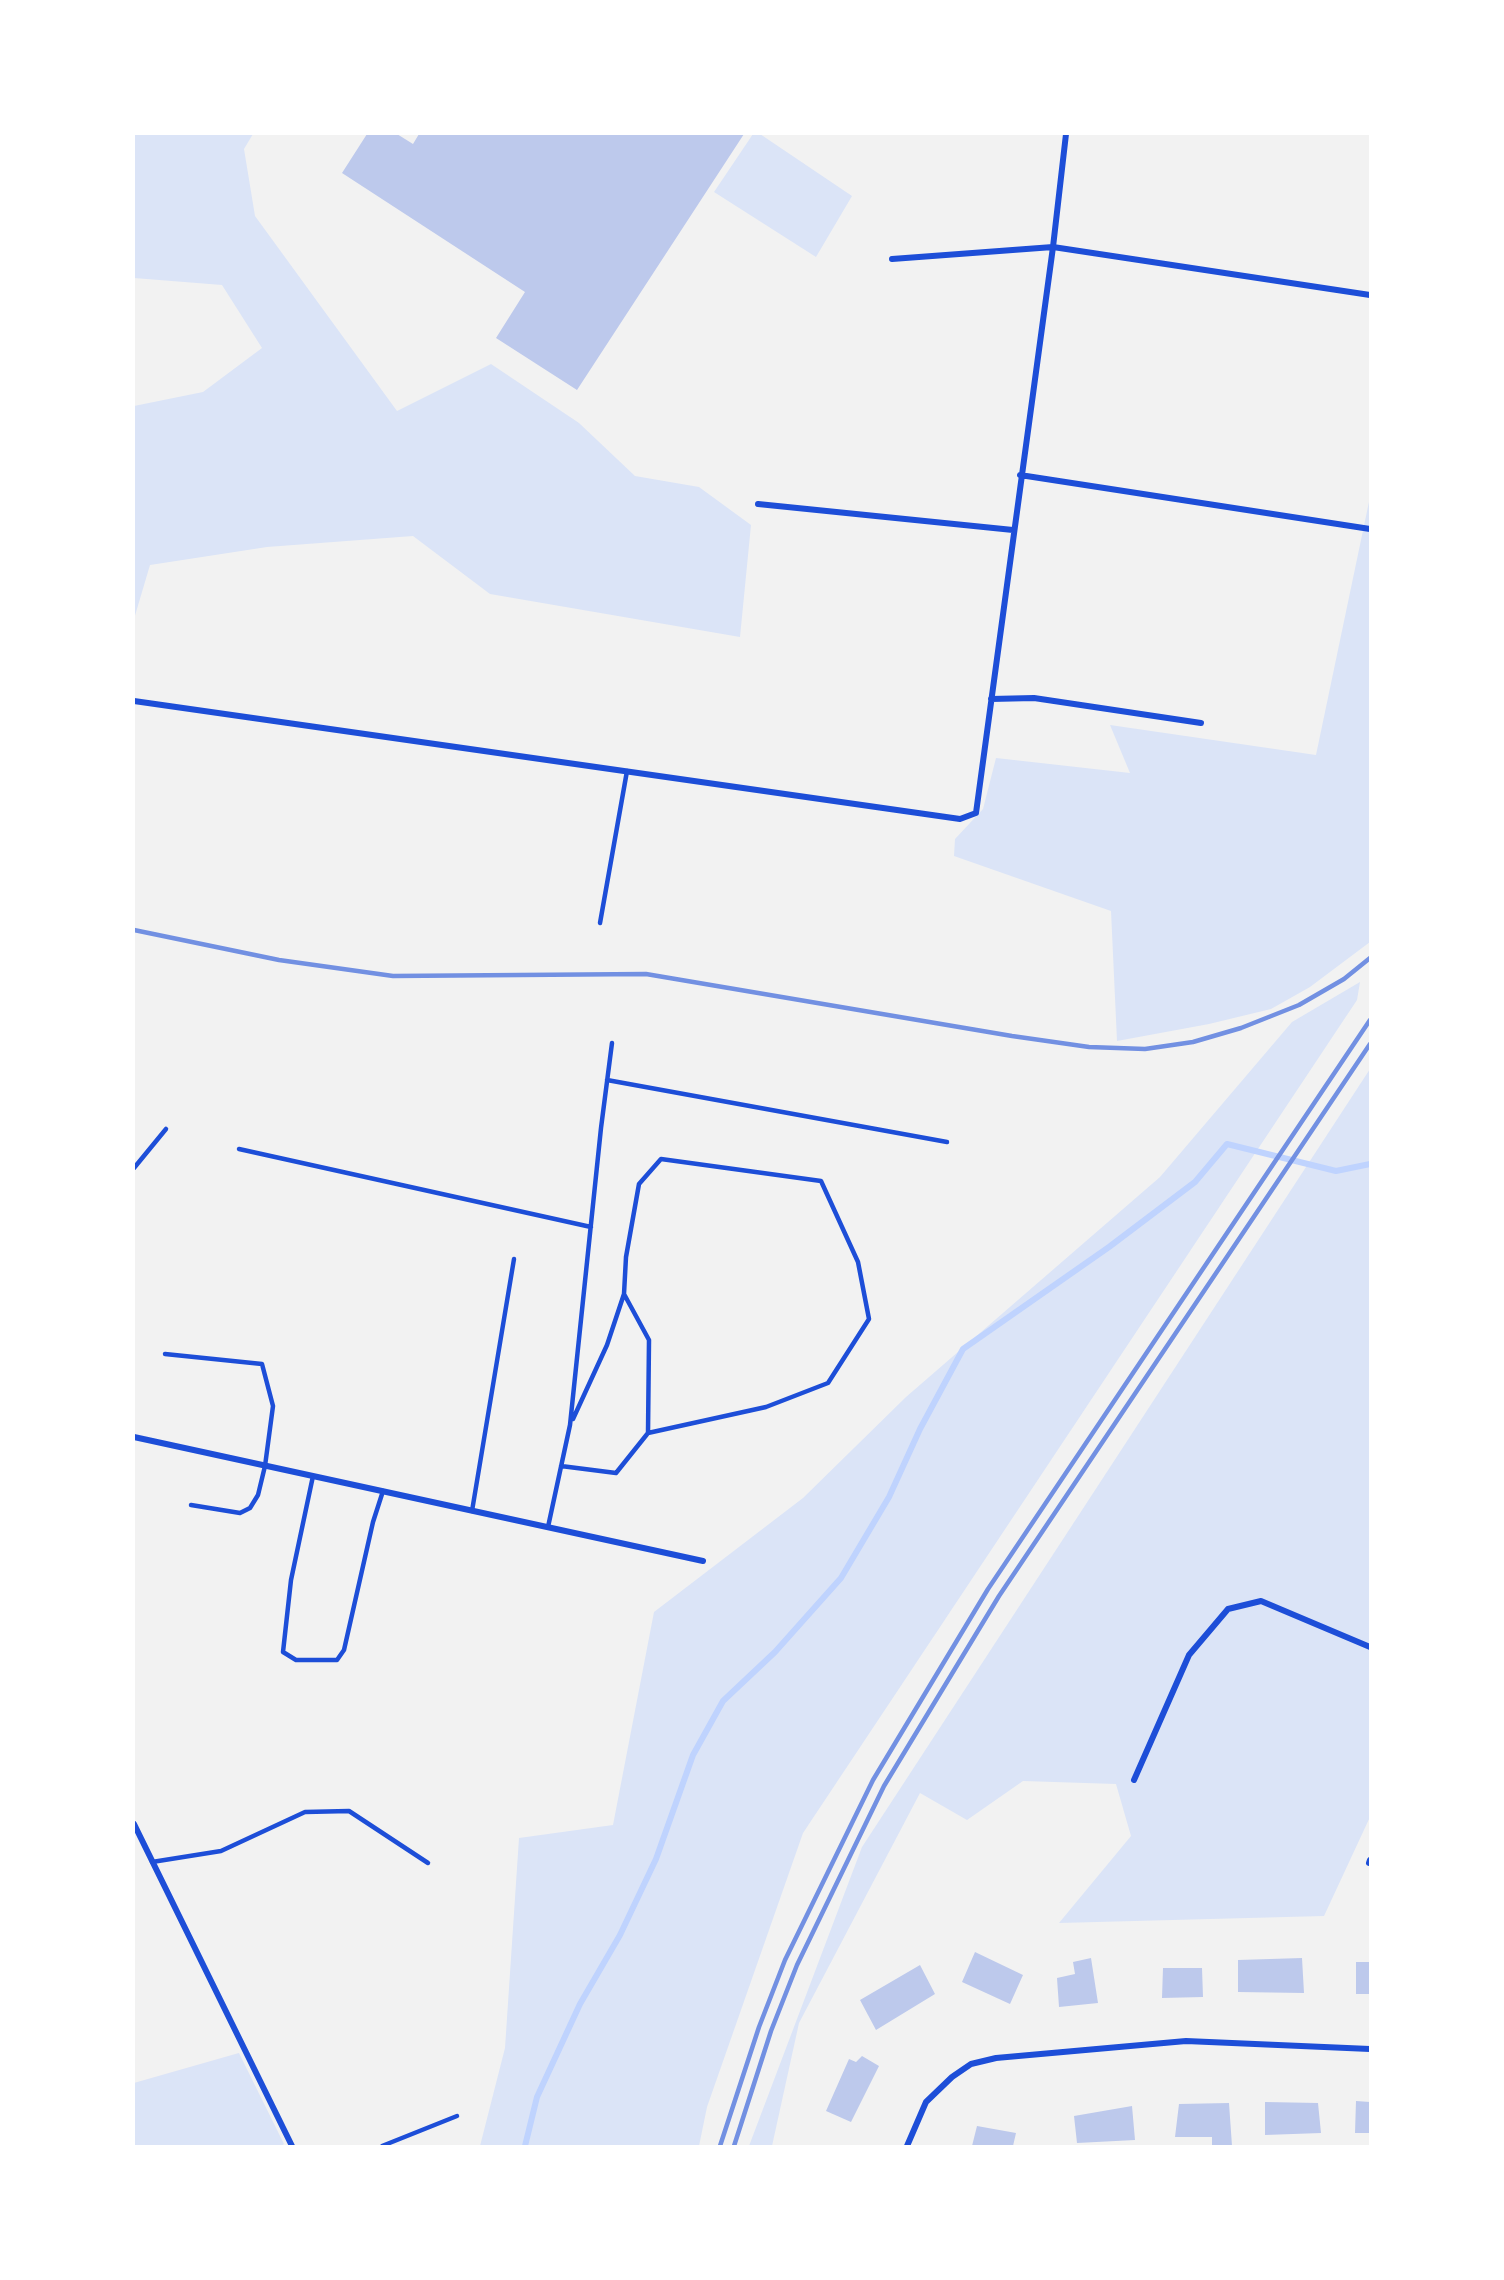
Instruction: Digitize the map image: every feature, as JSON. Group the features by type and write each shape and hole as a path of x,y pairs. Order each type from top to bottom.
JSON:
{"street":[{"path":"134,701 960,819 976,813 1020,475 1053,247 1066,134"},
{"path":"892,259 1053,247 1371,295"},
{"path":"1020,475 1371,529"},
{"path":"758,504 1013,530"},
{"path":"991,699 1034,698 1202,723"},
{"path":"134,1437 703,1561"},
{"path":"1134,1780 1189,1655 1228,1609 1261,1601 1371,1647"},
{"path":"134,1824 292,2146"},
{"path":"907,2146 926,2102 971,2064 996,2058 1186,2041 1371,2049"}],"lane":[{"path":"600,923 627,771"},
{"path":"548,1527 570,1425 612,1042"},
{"path":"607,1080 946,1143"},
{"path":"134,1168 166,1129"},
{"path":"239,1149 591,1227"},
{"path":"570,1425 607,1345 624,1294 626,1257 639,1185 661,1160 821,1181 858,1262 869,1319 828,1383 766,1407 648,1433"},
{"path":"472,1511 514,1258"},
{"path":"561,1466 616,1473 648,1433 649,1340 624,1294"},
{"path":"165,1354 261,1364 273,1406 265,1466 258,1495 250,1508 240,1513 190,1505"},
{"path":"313,1476 291,1580 283,1652 296,1660 337,1660 344,1650 373,1522 383,1491"},
{"path":"152,1862 221,1851 305,1812 349,1811 428,1863"},
{"path":"382,2146 457,2116"}],"shaded area":[{"path":"134,134 253,134 244,149 255,216 397,411 491,364 579,423 635,476 699,487 751,525 740,637 490,594 413,536 267,547 150,565 134,619 134,406 203,392 262,348 222,285 134,278"},
{"path":"753,134 760,134 852,196 816,257 714,192"},
{"path":"1370,497 1370,942 1310,987 1271,1009 1209,1024 1117,1041 1111,911 954,856 955,839 983,809 996,758 1130,773 1110,725 1316,755"},
{"path":"1360,982 1357,1000 803,1833 707,2107 699,2146 480,2146 505,2048 519,1838 613,1825 654,1612 803,1498 906,1397 1160,1177 1292,1022"},
{"path":"1370,1069 1370,1817 1324,1916 1059,1923 1131,1836 1116,1784 1023,1781 967,1820 920,1793 799,2023 772,2146 749,2146 862,1847"},
{"path":"239,2053 284,2144 281,2146 134,2146 134,2083"}],"building":[{"path":"367,134 397,134 413,144 419,134 744,134 577,390 496,338 525,292 342,173"},
{"path":"975,1952 1023,1975 1010,2004 962,1982"},
{"path":"1091,1958 1098,2003 1059,2007 1057,1978 1075,1974 1073,1962"},
{"path":"1302,1958 1304,1993 1238,1992 1238,1960"},
{"path":"1356,1962 1370,1962 1370,1994 1356,1994"},
{"path":"920,1965 935,1994 876,2030 860,2000"},
{"path":"1163,1968 1202,1968 1203,1997 1162,1998"},
{"path":"862,2056 879,2066 851,2122 826,2111 849,2059 856,2062"},
{"path":"1356,2101 1370,2102 1370,2133 1355,2133"},
{"path":"1265,2102 1318,2103 1321,2133 1265,2135"},
{"path":"1229,2103 1232,2146 1212,2145 1212,2137 1175,2137 1179,2104"},
{"path":"1132,2106 1135,2140 1077,2143 1074,2116"},
{"path":"977,2126 1016,2133 1013,2146 972,2146"}],"waterway":[{"path":"525,2146 537,2097 580,2004 620,1935 656,1859 693,1755 723,1701 775,1652 841,1578 889,1497 920,1429 963,1349 1109,1247 1195,1182 1227,1144 1336,1171 1370,1164"}],"railway":[{"path":"134,930 279,960 393,976 646,974 1012,1036 1089,1047 1145,1049 1193,1042 1241,1028 1299,1005 1344,979 1370,958"},
{"path":"720,2146 759,2027 785,1960 873,1780 988,1589 1370,1020"},
{"path":"734,2146 771,2031 797,1965 884,1786 999,1596 1370,1044"}]}
